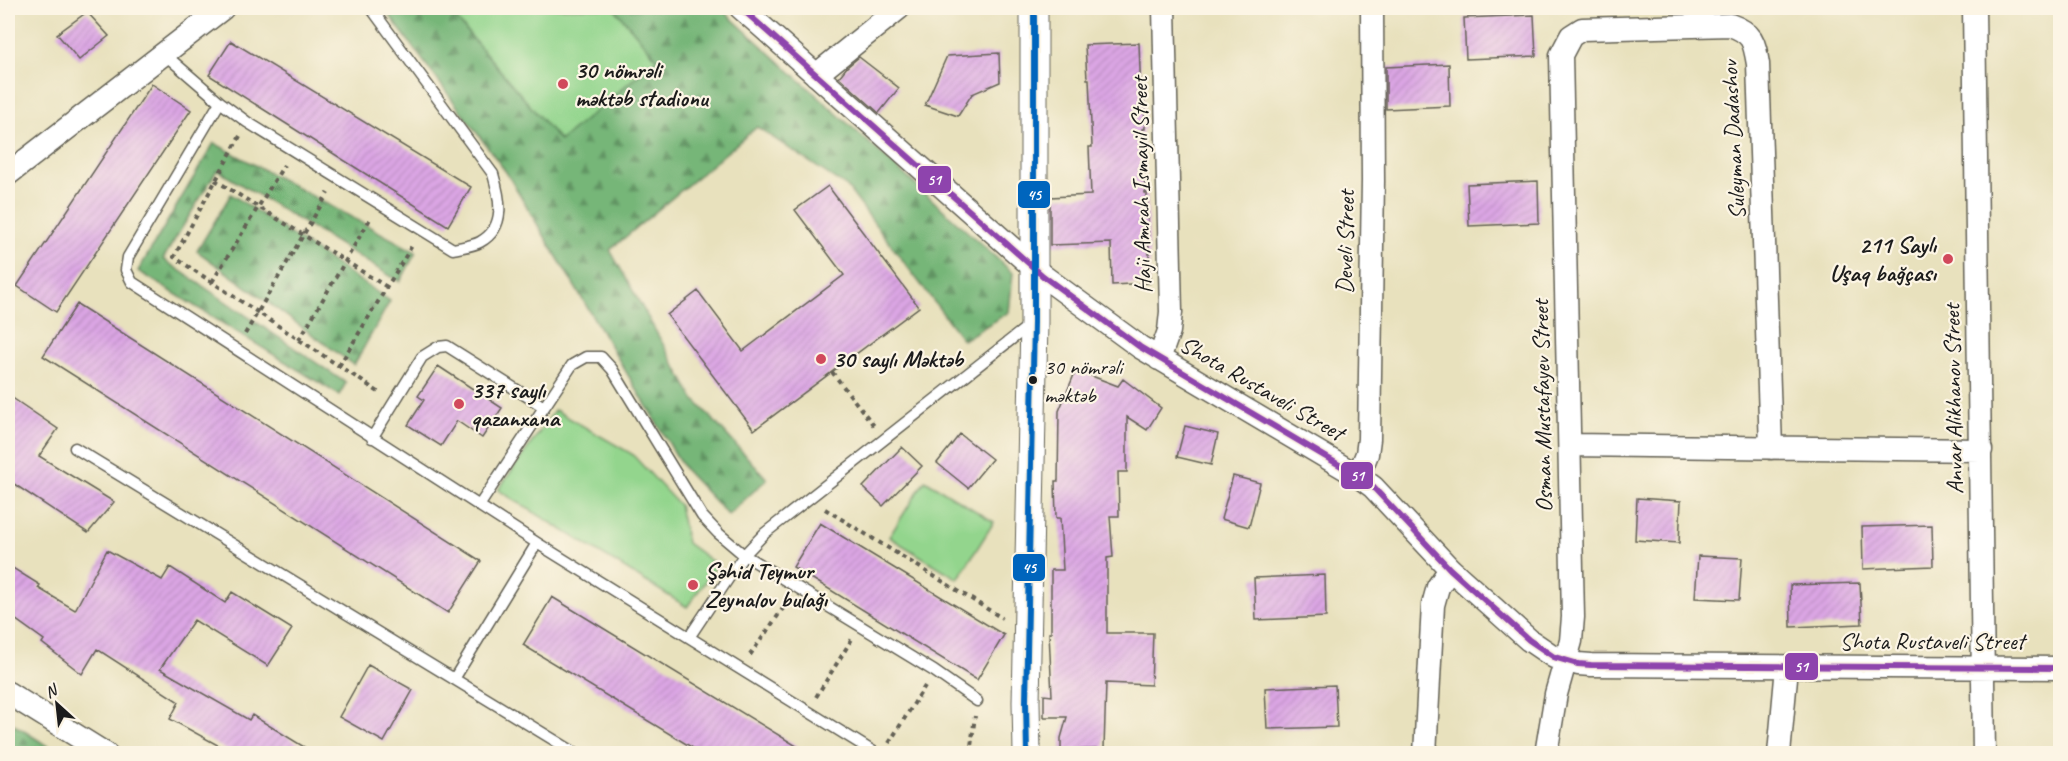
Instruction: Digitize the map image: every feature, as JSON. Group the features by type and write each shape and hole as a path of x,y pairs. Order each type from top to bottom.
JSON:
{"street":[{"path":"8,174 222,8"},
{"name":"Shota Rustaveli Street","path":"741,8 1034,269 1115,330 1159,359 1358,476 1387,501 1450,569 1543,651 1566,660 1592,665 2061,668"},
{"path":"816,75 899,8"},
{"path":"1027,753 1026,690 1034,322 1034,8"},
{"name":"Haji Amrah Ismayil Street","path":"1159,359 1169,331 1171,312 1164,8"},
{"name":"Develi Street","path":"1358,476 1367,454 1369,438 1373,181 1372,8"},
{"name":"Anvar Alikhanov Street","path":"1974,8 1984,753"},
{"name":"Suleyman Dadashov","path":"1561,55 1571,36 1582,29 1663,17 1730,25 1744,30 1755,43 1758,64 1771,448"},
{"name":"Osman Mustafayev Street","path":"1546,753 1573,617 1561,55"},
{"path":"1570,445 1981,450"},
{"path":"1425,753 1433,605 1438,587 1450,569"},
{"path":"1779,753 1787,667"},
{"path":"8,693 106,753"}],"lane":[{"path":"163,53 247,122 453,249 480,242 497,225 500,200 493,174 371,8"},
{"path":"220,102 128,257 126,270 132,282 537,543 877,753"},
{"path":"690,636 744,555 765,533 1034,322"},
{"path":"372,438 422,357 438,347 447,346 544,407"},
{"path":"479,506 572,365 586,357 601,357 612,369 702,516 718,533 744,555 934,671 977,700"},
{"path":"75,448 577,753"},
{"path":"454,679 537,543"}],"path":[{"path":"247,122 174,257 394,402"},
{"path":"212,282 293,150"},
{"path":"236,350 337,177"},
{"path":"215,180 387,287"},
{"path":"299,340 379,204"},
{"path":"339,366 422,230"},
{"path":"832,372 885,439"},
{"path":"809,499 1008,621"},
{"path":"741,668 798,587"},
{"path":"807,710 860,626"},
{"path":"888,744 934,671"},
{"path":"970,753 977,700"}],"green space":[{"path":"384,8 447,8 560,141 657,59 614,8 720,8 1013,273 1009,312 963,340 847,187 757,127 610,250 694,399 767,479 728,515 685,470 506,172"},
{"name":"30 nömrəli məktəb stadionu","path":"447,8 614,8 658,59 560,141"},
{"path":"214,143 416,252 400,282 217,170 163,259 346,383 339,395 138,271"},
{"path":"231,194 390,301 354,365 197,251"},
{"path":"555,410 632,454 679,505 687,543 717,565 687,607 498,490"},
{"path":"925,480 994,522 958,579 889,537"},
{"path":"8,721 59,753 8,753"}],"building":[{"path":"87,12 109,36 79,60 57,34"},
{"path":"1534,15 1536,56 1466,59 1464,18"},
{"path":"231,41 471,187 448,226 209,75"},
{"path":"1139,43 1141,96 1144,95 1145,129 1142,129 1150,283 1112,285 1111,243 1050,245 1050,197 1091,195 1089,147 1092,147 1085,45"},
{"path":"999,53 1000,82 972,94 958,116 925,105 947,56"},
{"path":"859,57 899,88 879,113 839,77"},
{"path":"1449,64 1450,106 1386,109 1386,67"},
{"path":"152,84 191,110 56,312 17,286"},
{"path":"1538,181 1539,223 1469,226 1467,184"},
{"path":"828,186 919,307 754,430 667,315 698,291 743,351 844,275 795,210"},
{"path":"77,304 481,561 448,613 43,356"},
{"name":"337 saylı qazanxana","path":"438,366 502,408 482,438 457,421 441,446 408,425 424,400 418,396"},
{"path":"1076,370 1118,386 1123,379 1161,408 1147,430 1127,417 1127,472 1118,472 1119,516 1110,516 1113,557 1107,558 1107,633 1153,633 1151,685 1106,683 1104,749 1061,750 1061,738 1067,717 1044,717 1044,695 1052,696 1049,633 1051,633 1051,570 1063,570 1060,518 1056,518 1055,481 1058,481 1059,411"},
{"path":"8,395 58,429 39,456 114,502 88,533 8,480"},
{"path":"1185,426 1218,434 1211,465 1177,457"},
{"path":"960,434 992,459 968,488 937,463"},
{"path":"902,447 922,466 883,506 863,487"},
{"path":"1233,476 1260,483 1249,527 1221,519"},
{"path":"1637,498 1681,501 1679,543 1635,540"},
{"path":"820,523 1004,635 977,680 793,567"},
{"path":"1932,525 1933,566 1863,569 1862,527"},
{"path":"107,550 162,580 170,567 225,603 232,592 292,629 268,666 194,620 160,669 249,720 252,715 314,753 232,753 170,719 179,702 97,649 82,674 42,643 44,640 8,614 8,565 40,585 38,588 75,610"},
{"path":"1698,556 1742,558 1739,600 1695,598"},
{"path":"1325,575 1326,617 1256,620 1254,578"},
{"path":"1860,583 1862,624 1791,627 1790,585"},
{"path":"552,597 808,753 701,753 523,645"},
{"path":"368,665 413,690 384,742 339,717"},
{"path":"1335,685 1337,727 1267,729 1265,688"}],"transit line":[{"name":"51","path":"741,8 1043,276 1140,347 1373,487 1450,569 1529,640 1554,657 1591,665 2060,668"},
{"name":"45","path":"1027,754 1026,702 1034,322 1034,8"}],"place":[{"name":"30 nömrəli məktəb stadionu","path":"563,84"},
{"name":"211 Saylı Uşaq bağçası","path":"1948,259"},
{"name":"30 saylı Məktəb","path":"821,359"},
{"name":"30 nömrəli məktəb","path":"1033,380"},
{"name":"337 saylı qazanxana","path":"459,404"},
{"name":"Şəhid Teymur Zeynalov bulağı","path":"693,585"}]}
